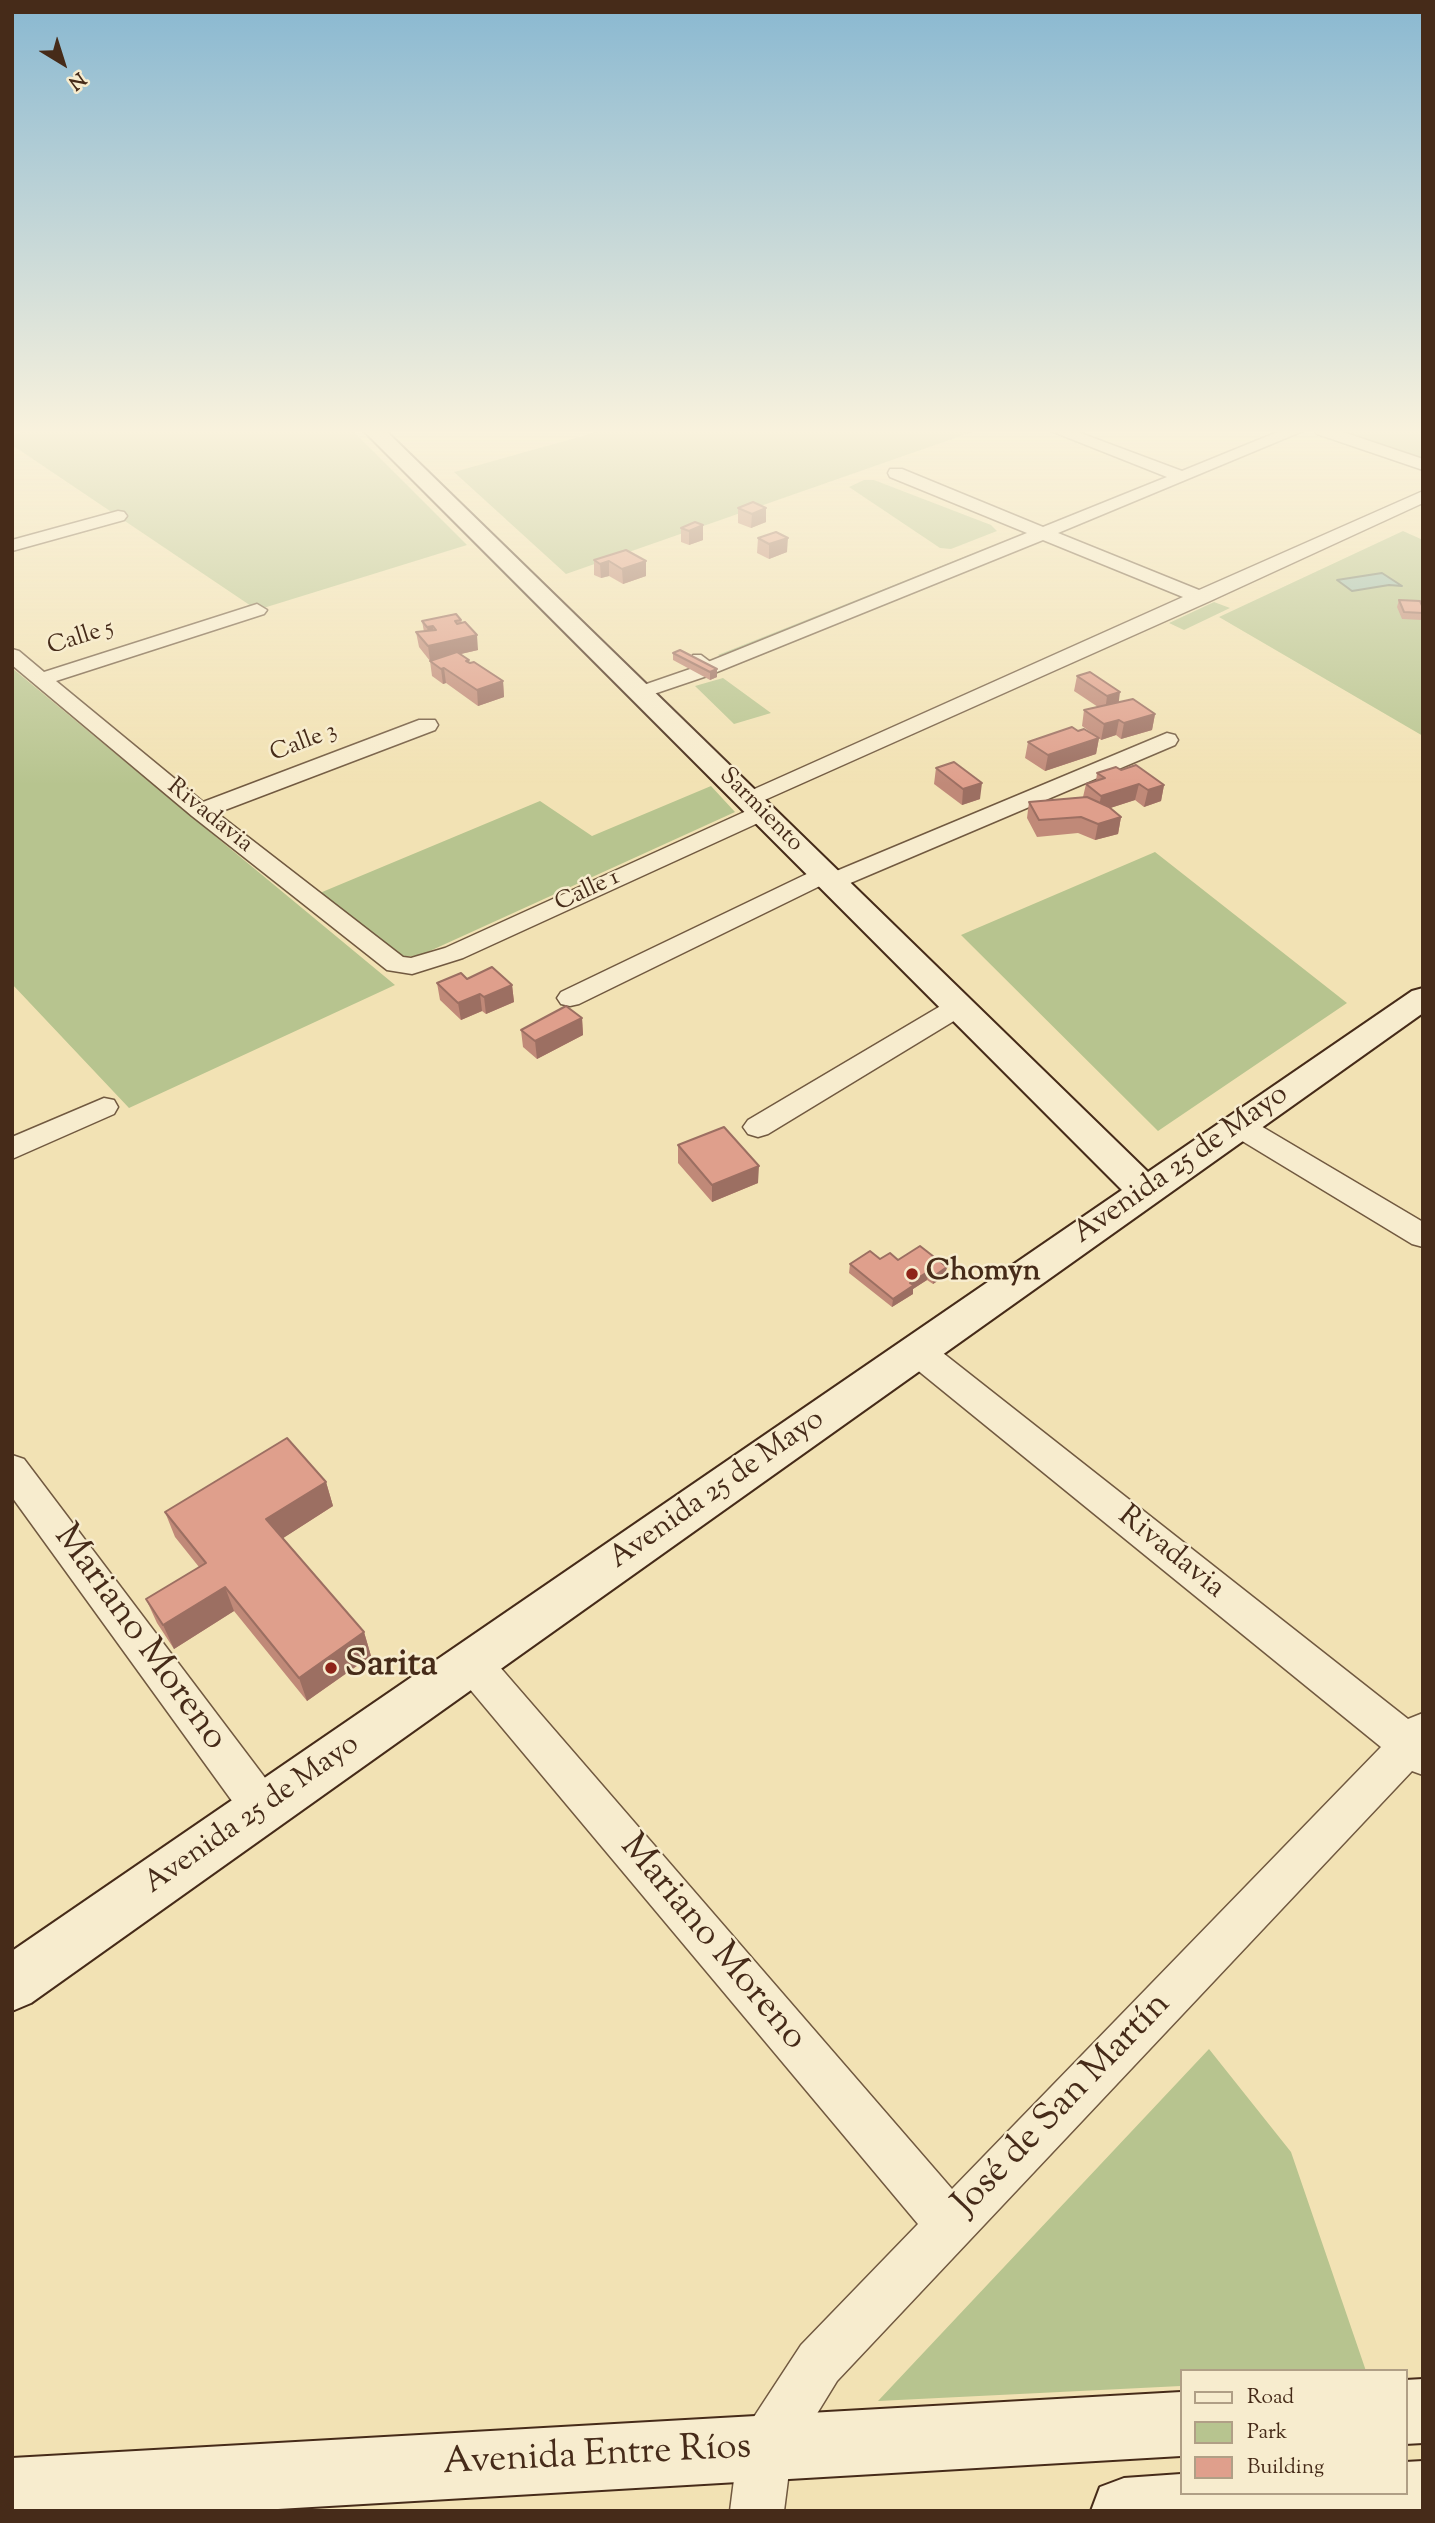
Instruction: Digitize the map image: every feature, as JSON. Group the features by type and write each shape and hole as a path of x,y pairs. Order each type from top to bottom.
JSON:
{"street":[{"name":"Sarmiento","path":"493,549 1146,1192"},
{"path":"633,687 705,662 988,549"},
{"path":"1081,549 1201,598"},
{"name":"Calle 1","path":"412,966 454,953 755,807 1308,549"},
{"name":"Calle 5","path":"42,680 257,610"},
{"name":"Rivadavia","path":"12,655 200,811 382,956 396,964 412,966"},
{"name":"Calle 3","path":"200,811 427,725"},
{"path":"570,998 828,879 1167,740"},
{"name":"Avenida 25 de Mayo","path":"12,1984 1423,998"},
{"path":"758,1127 958,1007"},
{"path":"12,1149 104,1107"},
{"path":"1239,1126 1423,1236"},
{"name":"Rivadavia","path":"917,1352 1418,1744"},
{"name":"Mariano Moreno","path":"12,1469 263,1809"},
{"name":"Mariano Moreno","path":"472,1663 951,2225"},
{"name":"José de San Martín","path":"757,2511 765,2448 819,2363 1418,1744"},
{"name":"Avenida Entre Ríos","path":"12,2491 1180,2424"},
{"path":"1124,2511 1405,2495"}],"green space":[{"path":"166,549 455,549 257,610"},
{"path":"538,549 638,549 566,574"},
{"path":"985,549 992,549 721,657 718,655"},
{"path":"1365,549 1423,549 1423,736 1219,617"},
{"path":"1214,602 1230,608 1184,630 1169,623"},
{"path":"12,668 395,985 129,1108 12,984"},
{"path":"723,678 771,713 734,724 695,686"},
{"path":"711,786 735,812 421,955 402,957 315,895 540,801 592,836"},
{"path":"1155,852 1347,1003 1158,1131 961,935"},
{"path":"1209,2049 1291,2152 1365,2369 1180,2369 1180,2386 878,2401"}],"shaded area":[{"path":"1382,573 1402,586 1389,585 1352,591 1337,580"}],"building":[{"path":"626,550 646,561 622,569 609,561 600,564 594,560"},
{"path":"1399,600 1420,601 1423,613 1404,612"},
{"path":"456,614 461,620 455,621 457,624 465,622 477,635 428,646 416,632 436,630 433,626 427,627 422,621"},
{"path":"680,650 717,669 710,672 673,653"},
{"path":"457,652 469,660 466,661 474,662 503,681 477,690 430,661"},
{"path":"1090,672 1120,692 1107,696 1077,676"},
{"path":"1133,699 1155,714 1124,723 1119,720 1104,724 1084,710"},
{"path":"1072,727 1078,731 1084,729 1099,738 1048,755 1028,742"},
{"path":"954,762 982,783 963,789 936,768"},
{"path":"1136,765 1164,785 1148,790 1139,784 1101,796 1086,784 1105,778 1097,773"},
{"path":"1087,797 1109,807 1121,817 1098,824 1081,817 1039,820 1029,802"},
{"path":"492,967 512,985 484,997 480,994 458,1003 437,983 461,973 467,979"},
{"path":"566,1006 582,1018 535,1041 521,1030"},
{"path":"724,1127 759,1166 712,1185 678,1145"},
{"path":"920,1246 947,1267 934,1276 929,1271 910,1283 914,1285 893,1299 850,1264 870,1251 880,1259 890,1253 898,1260"},
{"path":"287,1438 326,1482 266,1519 364,1632 299,1678 225,1587 163,1625 146,1599 206,1563 165,1512"}],"place":[{"name":"Chomyn","path":"912,1274"},
{"name":"Sarita","path":"331,1668"}]}
